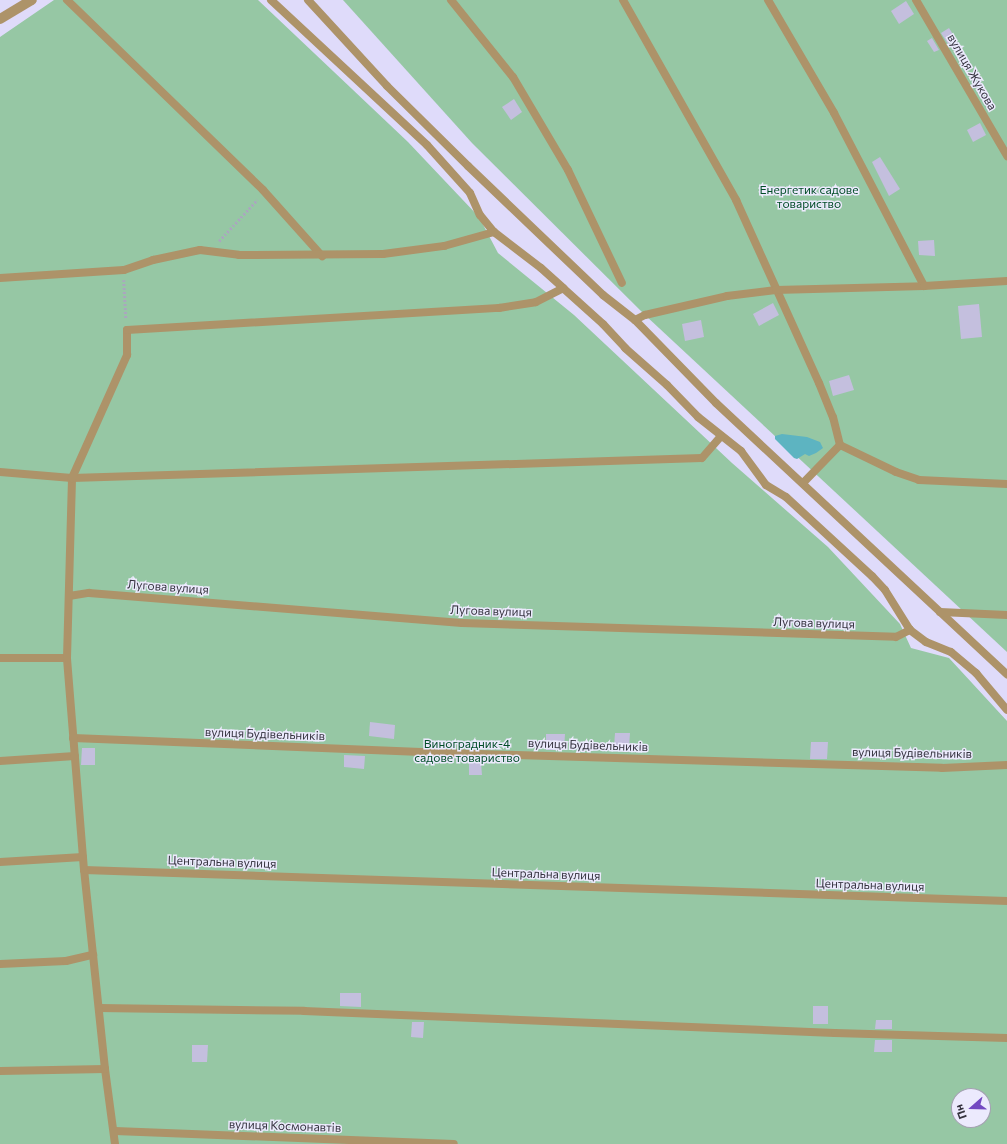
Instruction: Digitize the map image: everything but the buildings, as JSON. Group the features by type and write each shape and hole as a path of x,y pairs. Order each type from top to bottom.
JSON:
{"street":[{"path":"0,19 32,0"}],"lane":[{"path":"67,0 263,190 322,256"},
{"path":"271,0 427,144 470,193 480,215 494,232 541,268 603,324 625,348 667,385 698,417 740,451 766,485 786,497 872,576 885,590 910,630 926,642 951,652 976,673 1007,710"},
{"path":"309,0 387,86 468,166 603,295 635,320 716,403 1007,674"},
{"path":"451,0 513,77 568,170 622,283"},
{"path":"623,0 736,200 833,417 840,444 896,472 919,480 1007,484"},
{"path":"768,0 834,113 924,286"},
{"name":"вулиця Жукова","path":"916,0 1007,156"},
{"path":"0,278 124,270 153,260 200,250 239,255 322,256 383,254 444,246 494,232"},
{"path":"635,320 645,315 726,296 776,290 924,286 1007,281"},
{"path":"115,1144 115,1131 105,1069 100,1008 84,870 67,658 72,478 126,355 126,330 499,308 536,302 563,288"},
{"path":"0,472 72,478 702,458 722,436"},
{"path":"803,483 840,444"},
{"name":"Лугова вулиця","path":"69,596 89,593 462,623 896,637 910,630"},
{"path":"940,612 1007,616"},
{"path":"0,658 67,658"},
{"name":"вулиця Будівельників","path":"73,738 470,754 942,768 1007,765"},
{"path":"0,761 75,756"},
{"path":"0,862 83,857"},
{"name":"Центральна вулиця","path":"84,870 1007,902"},
{"path":"0,964 66,961 93,955"},
{"path":"100,1008 304,1011 835,1033 1007,1038"},
{"path":"0,1072 105,1069"},
{"name":"вулиця Космонавтів","path":"115,1131 454,1144"}],"path":[{"path":"200,250 213,247 254,205 263,190"},
{"path":"124,270 126,330"}],"green space":[{"name":"Виноградник-4 садове товариство","path":"54,0 258,0 408,142 479,217 498,253 574,315 732,463 828,547 900,624 911,648 949,658 1007,721 1007,1144 0,1144 0,37"},
{"name":"Енергетик садове товариство","path":"343,0 1007,0 1007,652 645,315 472,143"}],"shaded area":[{"path":"782,434 807,437 820,442 823,448 809,456 805,454 797,459 794,458 775,439 775,436"}]}
